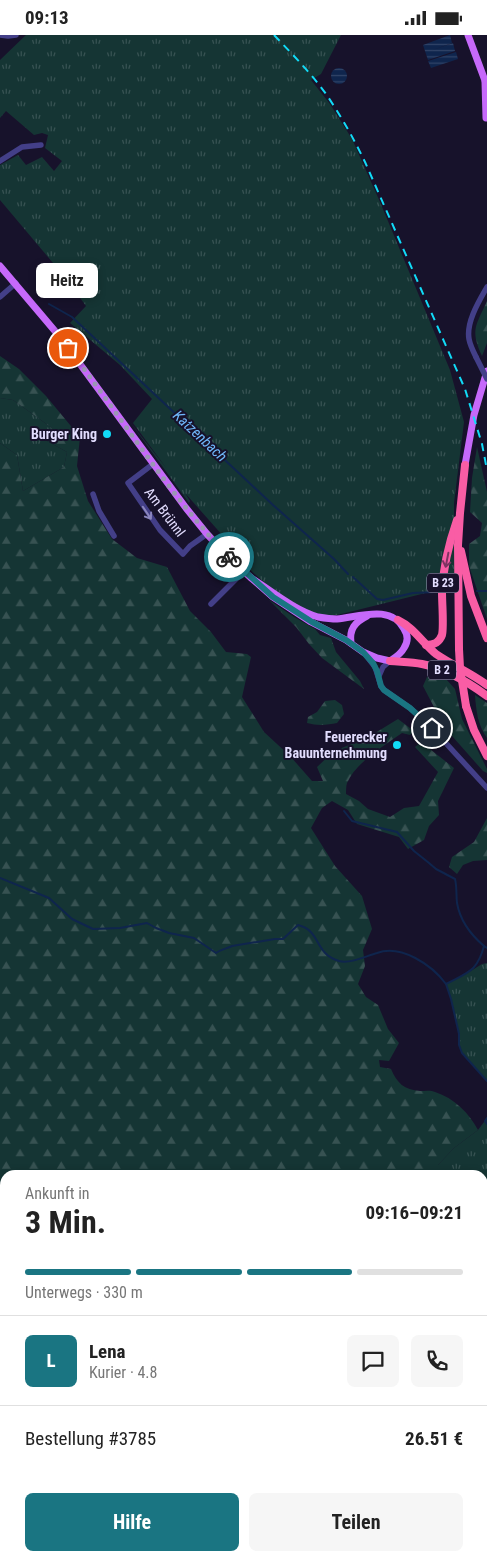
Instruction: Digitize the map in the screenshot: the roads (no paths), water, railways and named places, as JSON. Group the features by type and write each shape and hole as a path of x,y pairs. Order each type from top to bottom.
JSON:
{"highway":[{"name":"B 23","path":"465,465 458,560 460,668 466,706 474,730 487,756"},
{"name":"B 23","path":"426,645 438,642 442,634 442,589 452,535 460,513"},
{"name":"B 23","path":"459,540 471,596 487,638"},
{"name":"B 2","path":"398,620 436,653 487,685"},
{"name":"B 2","path":"390,661 416,663 439,669 465,681 487,696"}],"main road":[{"path":"468,35 486,84 486,118"},
{"name":"B 2","path":"0,266 16,283 80,363 153,464 207,534 273,597 363,652 390,661"},
{"name":"B 23","path":"465,465 474,415 487,371"},
{"name":"B 2","path":"251,578 303,611 317,616 331,619 383,614 398,620"},
{"path":"351,643 353,626 370,614"},
{"path":"390,661 402,651 407,640 406,632 398,620"}],"street":[{"path":"0,35 16,35"},
{"path":"486,118 487,124"},
{"path":"0,161 22,147 41,145"},
{"path":"0,297 16,283"},
{"path":"487,287 469,330 472,349 487,379"},
{"name":"Am Brünnl","path":"153,464 128,483 160,530 183,554 190,546 207,534"},
{"path":"93,494 99,511 114,536"},
{"path":"211,604 244,571"},
{"path":"363,652 373,663 384,690 410,708 432,728 487,789"},
{"path":"378,676 383,667 390,661"}],"water":[{"path":"450,35 452,43 430,51 453,43 455,51 428,60 423,45"},
{"path":"456,52 458,59 431,68 428,61"},
{"path":"339,68 347,76 339,84 331,76"}],"waterway":[{"name":"Katzenbach","path":"49,304 72,317 348,574"},
{"name":"Katzenbach","path":"353,577 377,599 383,600 413,593 436,592"},
{"name":"Katzenbach","path":"477,591 487,591"},
{"path":"344,811 352,821 397,832 414,851 436,869 455,879 457,903 463,921 484,946"},
{"path":"0,878 49,898 72,919 93,929 120,928 147,923 169,933 194,938 216,953 232,946 283,939 298,925 311,932 325,953 339,961 353,961 377,953 396,951 424,963 446,984"},
{"path":"487,948 484,946 478,961 471,970 446,984 462,1053 487,1081"},
{"path":"487,1118 485,1121 487,1124"}],"railway":[{"path":"274,35 308,71 326,94 361,153 465,389 482,444 487,470"}],"place":[{"name":"Heitz","path":"68,348"},
{"name":"Burger King","path":"107,434"},
{"name":"Feuerecker Bauunternehmung","path":"397,745"}]}
